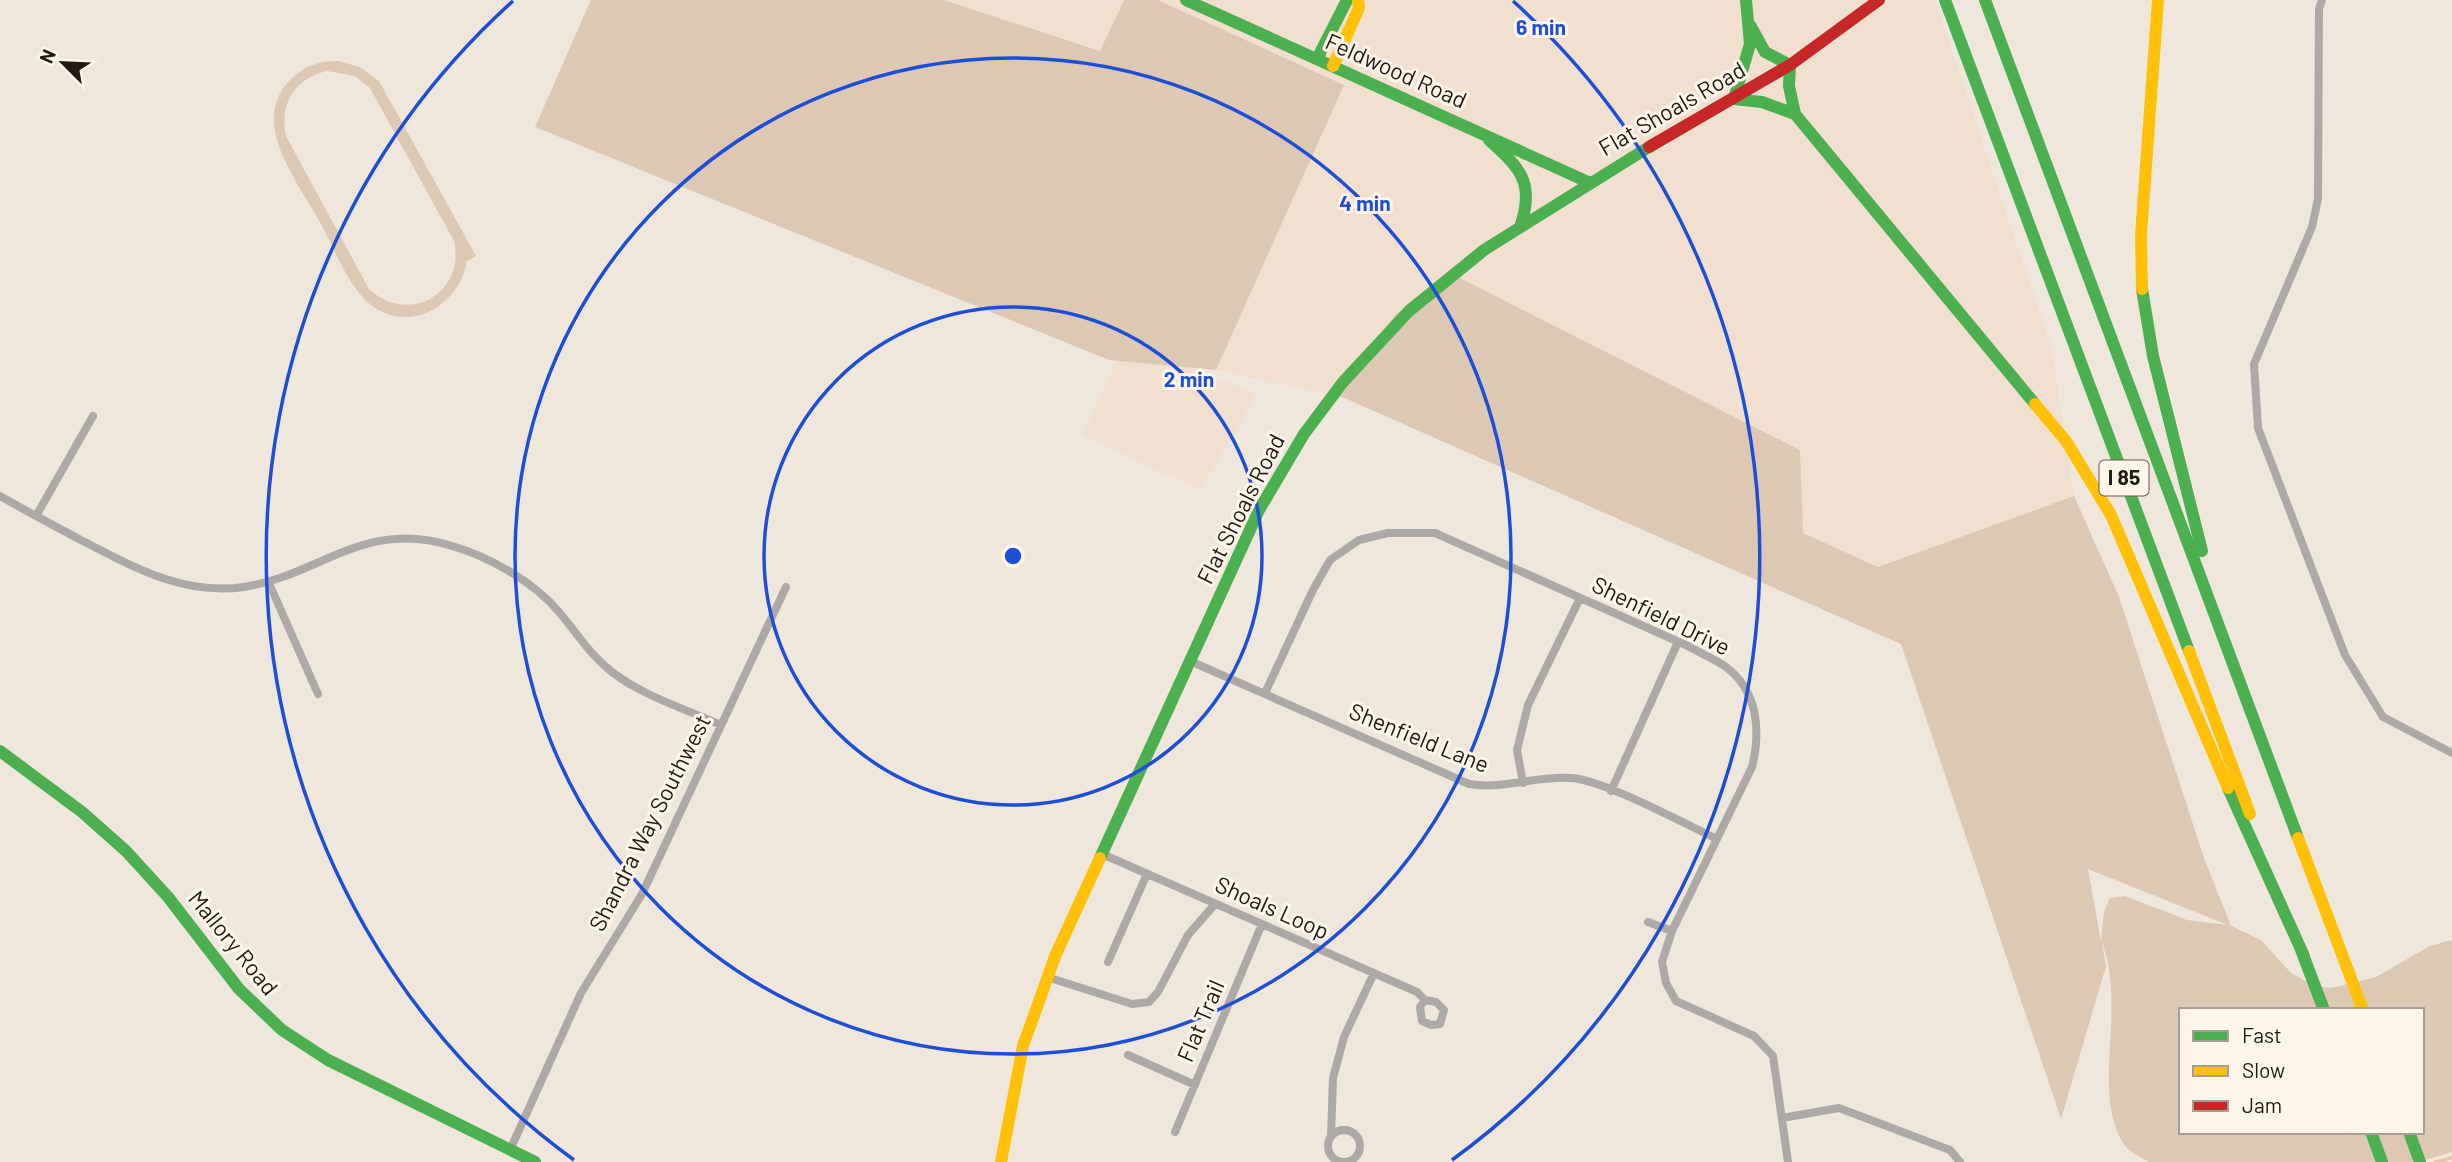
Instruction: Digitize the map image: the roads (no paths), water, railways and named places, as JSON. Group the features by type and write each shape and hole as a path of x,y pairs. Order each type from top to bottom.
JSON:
{"main road":[{"name":"Feldwood Road","path":"1186,0 1588,181"},
{"path":"1317,59 1347,0"},
{"path":"1333,66 1359,8 1358,0"},
{"path":"1745,0 1750,24 1750,44 1734,99 1762,103 1796,114"},
{"name":"Flat Shoals Road","path":"1001,1162 1023,1046 1047,977 1259,510 1298,444 1343,382 1409,312 1475,257 1588,181 1790,65 1880,0"},
{"name":"I 85","path":"1945,0 2323,1008"},
{"name":"I 85","path":"1985,0 2362,1008"},
{"path":"2158,0 2141,235 2142,296 2153,356 2220,625"},
{"path":"1750,24 1765,52 1790,65 1790,86 1796,114 2066,441 2112,515 2182,686 2304,956"},
{"path":"1481,133 1517,167 1529,189 1528,207 1521,226"},
{"name":"Mallory Road","path":"0,751 82,812 126,851 168,897 239,989 282,1030 328,1060 535,1162"},
{"path":"2372,1134 2382,1162"},
{"path":"2410,1134 2420,1162"}],"street":[{"path":"2322,0 2319,9 2317,67 2318,199 2312,227 2254,364 2258,428 2351,665 2383,717 2452,753"},
{"path":"36,516 93,416"},
{"path":"0,496 136,569 168,582 220,589 268,581 345,549 373,541 414,539 453,546 483,558 539,592 558,610 594,657 614,674 721,725"},
{"name":"Shenfield Drive","path":"1265,693 1313,590 1330,560 1359,540 1388,533 1435,533 1678,642 1727,667 1748,692 1758,723 1752,767 1672,931 1662,962 1667,983 1676,1001 1754,1036 1773,1056 1788,1162"},
{"path":"268,581 318,694"},
{"name":"Shandra Way Southwest","path":"510,1150 581,993 642,894 786,587"},
{"path":"1523,783 1517,750 1528,705 1580,598"},
{"path":"1611,791 1678,642"},
{"name":"Shenfield Lane","path":"1190,662 1469,785 1491,788 1572,778 1611,791 1717,839"},
{"name":"Shoals Loop","path":"1102,854 1417,992 1425,1000"},
{"path":"1108,962 1147,874"},
{"path":"1047,977 1132,1004 1149,1002 1158,992 1188,935 1215,904"},
{"path":"1648,922 1672,931"},
{"name":"Flat Trail","path":"1175,1132 1262,924"},
{"path":"1331,1136 1340,1130 1354,1133 1360,1147 1353,1161 1342,1161 1332,1156 1328,1147 1331,1136 1333,1078 1344,1037 1374,973"},
{"path":"1128,1055 1195,1085"},
{"path":"1782,1118 1822,1109 1853,1111 1950,1150 1960,1162"}],"waterway":[{"path":"2436,1162 2452,1158"}]}
